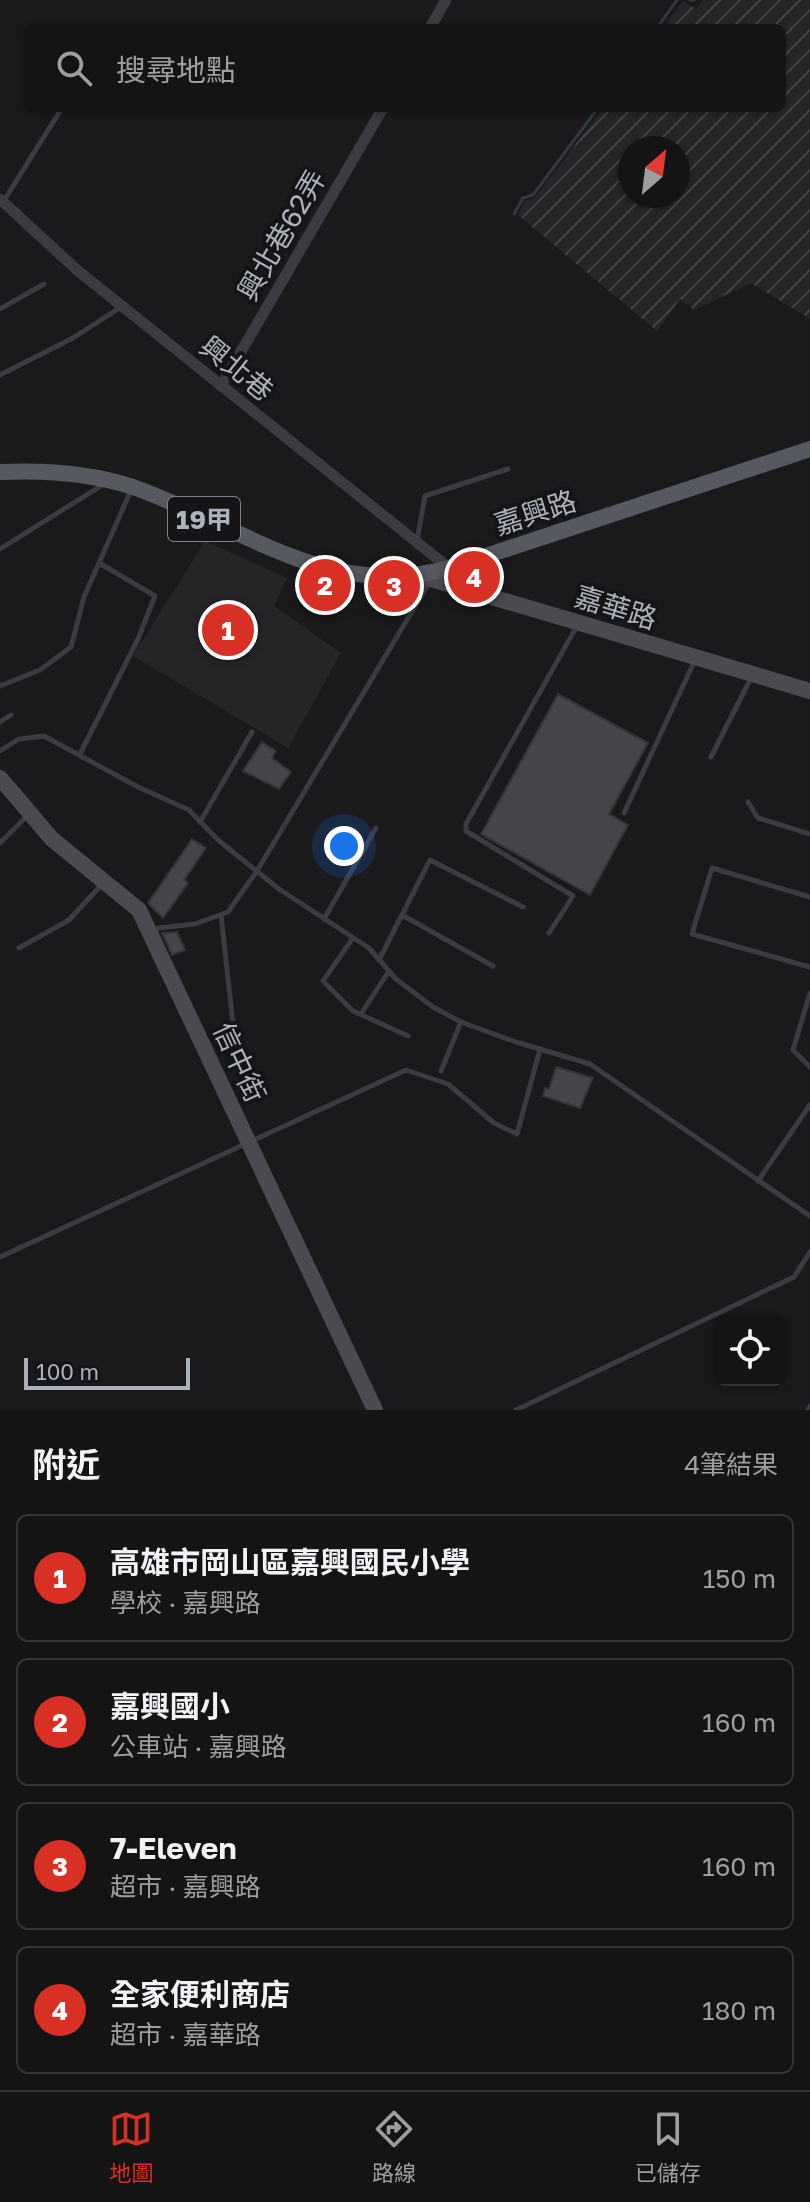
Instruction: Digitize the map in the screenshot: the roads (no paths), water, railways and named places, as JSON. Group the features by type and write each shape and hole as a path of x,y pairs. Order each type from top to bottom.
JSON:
{"main road":[{"name":"嘉興路","path":"0,472 43,470 132,487 289,557 353,576 406,577 449,568 810,449"}],"street":[{"path":"432,24 446,0"},
{"name":"興北巷62弄","path":"221,386 381,112"},
{"name":"興北巷","path":"2,200 122,306 449,568"},
{"name":"嘉華路","path":"406,577 431,579 810,691"},
{"name":"信中街","path":"0,778 63,849 129,898 149,929 375,1410"}],"lane":[{"path":"2,200 59,112"},
{"path":"0,309 44,284"},
{"path":"0,375 73,338 122,306"},
{"path":"417,542 425,496 508,469"},
{"path":"0,549 108,481"},
{"path":"0,686 40,670 71,647 84,597 132,487"},
{"path":"80,755 138,639 155,596 101,564"},
{"path":"149,929 195,924 228,912 257,871 431,579"},
{"path":"549,933 573,896 466,831 466,824 579,624"},
{"path":"624,813 695,659"},
{"path":"711,757 752,675"},
{"path":"0,722 11,715"},
{"path":"200,822 252,732"},
{"path":"0,751 19,739 39,735 189,810 257,871 353,938 433,1007 461,1022 590,1064 810,1216"},
{"path":"748,802 758,818 810,834"},
{"path":"0,843 29,814"},
{"path":"324,919 376,828"},
{"path":"379,960 430,860 523,907"},
{"path":"810,897 712,868 692,934 810,967"},
{"path":"19,948 69,920 106,880"},
{"path":"221,915 235,1042"},
{"path":"402,915 493,966"},
{"path":"353,938 323,981 361,1014 408,1036"},
{"path":"361,1014 389,971"},
{"path":"810,993 793,1050 810,1067"},
{"path":"441,1071 461,1022"},
{"path":"0,1257 406,1070 448,1084 494,1123 517,1134 540,1049"},
{"path":"758,1181 810,1105"},
{"path":"516,1410 794,1277 810,1252"}],"waterway":[{"path":"660,24 677,0"},
{"path":"514,214 523,198 533,195 595,112"}],"place":[{"name":"全家便利商店","path":"474,577"},
{"name":"嘉興國小","path":"325,585"},
{"name":"7-Eleven","path":"394,586"},
{"name":"高雄市岡山區嘉興國民小學","path":"228,630"}]}
